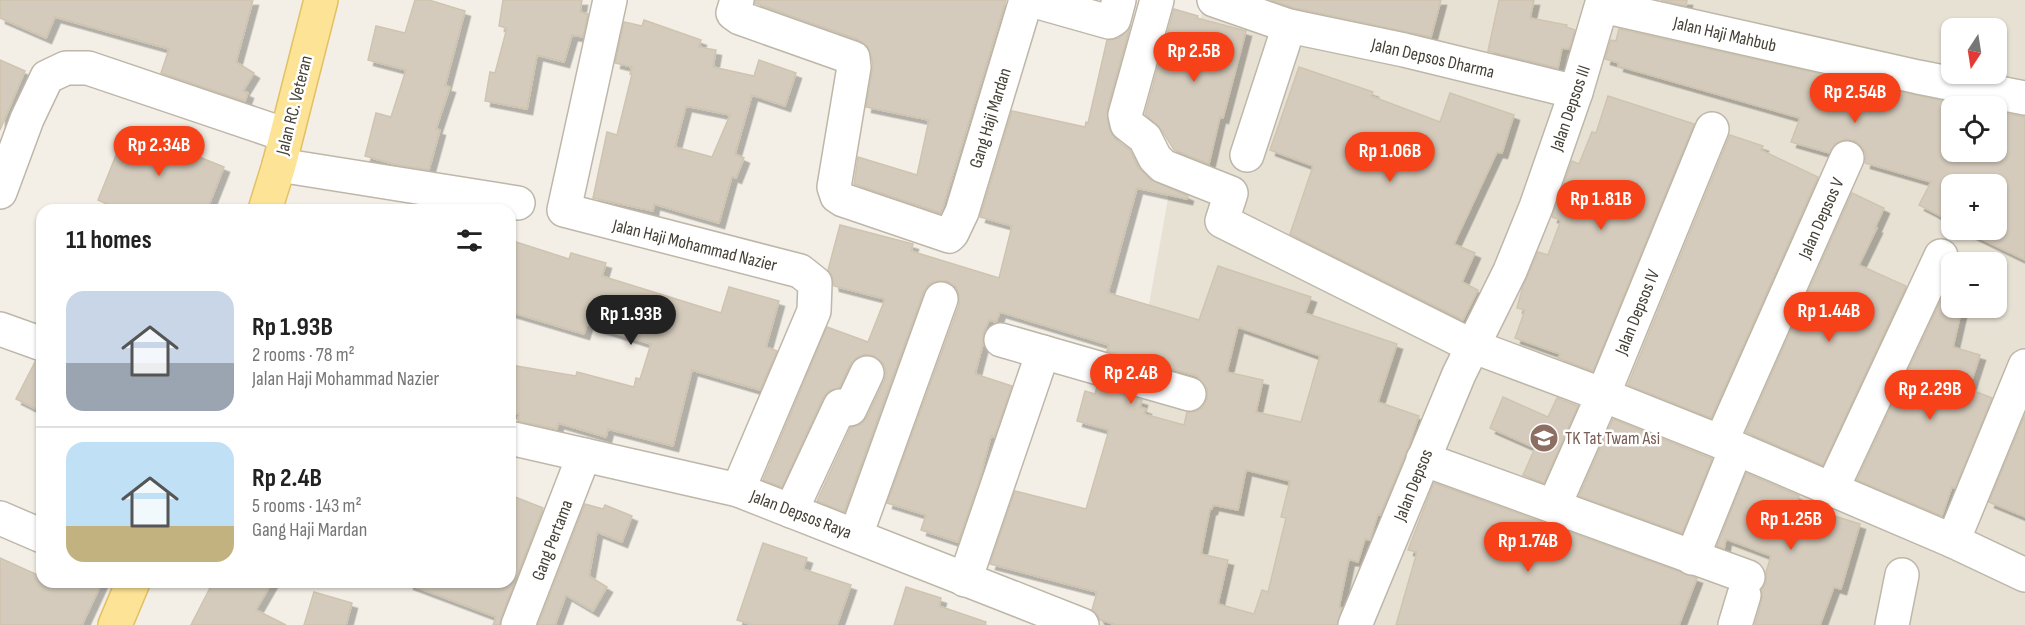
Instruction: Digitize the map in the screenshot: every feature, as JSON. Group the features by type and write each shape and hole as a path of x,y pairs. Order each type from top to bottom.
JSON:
{"main road":[{"name":"Jalan RC. Veteran","path":"267,204 321,0"},
{"path":"114,625 130,588"}],"street":[{"name":"Jalan Haji Mohammad Nazier","path":"610,0 564,210 800,271 815,283 814,311 738,490"},
{"name":"Gang Haji Mardan","path":"737,0 733,13 740,18 853,58 854,67 834,187 837,196 843,200 950,235 962,212 1026,0"},
{"path":"1031,0 1110,22 1114,20 1119,0"},
{"path":"1157,0 1125,115 1127,124 1145,138 1155,158 1163,166 1231,193 1222,221 1481,350 1729,445 1953,541 2025,575"},
{"name":"Jalan Depsos Dharma","path":"1214,0 1254,7 1289,26 1404,50 1576,92"},
{"name":"Jalan Depsos III","path":"1481,350 1536,207 1576,92 1602,3"},
{"name":"Jalan Haji Mahbub","path":"1602,3 1918,77 2025,98"},
{"path":"1247,155 1289,26"},
{"path":"0,189 27,119 47,77 66,68 88,68 282,150 518,203"},
{"name":"Jalan Depsos IV","path":"1554,506 1603,395 1712,129"},
{"name":"Jalan Depsos V","path":"1692,558 1729,445 1847,158"},
{"path":"1832,489 1941,255"},
{"path":"856,535 940,299"},
{"path":"0,329 36,342"},
{"path":"1001,340 1189,394"},
{"name":"Jalan Depsos","path":"1355,625 1423,459 1481,350"},
{"path":"965,580 1043,352"},
{"path":"1953,541 2025,366"},
{"path":"791,511 840,406 850,410 867,374"},
{"name":"Jalan Depsos Raya","path":"516,439 738,490 965,580 1041,618 1082,625"},
{"name":"Gang Pertama","path":"518,625 584,454"},
{"path":"1423,459 1692,558 1742,599"},
{"path":"0,518 36,533"},
{"path":"1892,625 1902,575"}],"shaded area":[{"path":"1204,0 2025,0 2025,625 1091,625"}],"building":[{"path":"0,0 253,0 236,62 254,73 243,91 248,93 245,101 161,73 169,49 55,17 46,38 0,18"},
{"path":"415,0 429,0 465,11 445,86 450,87 436,129 440,130 429,170 397,165 365,156 376,113 391,117 406,70 368,60 376,26 405,33"},
{"path":"503,0 582,0 580,12 588,14 583,37 572,35 564,62 537,55 527,109 485,101 490,72 495,73 507,28 499,26"},
{"path":"755,0 1006,0 941,213 854,184 858,157 917,175 929,120 866,107 873,65 867,46 859,40 755,3"},
{"path":"1271,0 1441,0 1431,37 1294,8"},
{"path":"1499,0 1534,0 1530,18 1567,25 1566,27 1575,30 1569,49 1562,48 1558,68 1488,51"},
{"path":"1661,0 1687,0 1686,6"},
{"path":"1174,9 1198,16 1197,18 1246,31 1223,118 1220,117 1209,164 1174,150 1161,129 1145,114"},
{"path":"644,20 701,40 699,47 716,50 713,67 754,76 759,60 796,73 785,106 752,95 735,154 744,158 736,178 732,176 719,223 654,204 653,211 593,198 607,132 617,135 632,74 630,74 632,67 615,63 624,22 642,26","holes":["686,106 730,115 712,157 675,147"]},
{"path":"1130,27 1107,110 1109,128 1115,139 1130,150 1138,167 1150,179 1188,196 1187,199 1137,188 1108,293 1199,320 1218,266 1311,297 1305,313 1397,344 1378,402 1419,416 1380,515 1378,514 1370,540 1365,539 1358,562 1349,559 1339,607 1342,608 1337,625 1116,625 1100,620 1092,610 1097,592 990,564 1015,491 1086,509 1109,430 1077,421 1085,391 1095,394 1097,387 1142,400 1140,407 1146,409 1144,414 1184,425 1187,412 1194,412 1202,408 1207,399 1207,389 1197,376 1107,351 1109,345 1000,312 996,322 989,320 983,334 983,344 975,374 1012,386 994,437 991,436 979,482 958,542 921,530 926,515 887,503 959,305 956,287 947,281 929,284 923,293 844,512 817,501 851,427 861,424 867,417 884,381 886,372 883,363 874,356 865,354 856,358 839,388 829,391 823,398 782,487 763,480 827,327 868,342 885,299 834,286 828,270 840,225 913,244 911,251 999,278 1012,226 980,217 1012,111 1085,127 1086,122 1088,123 1107,40 1119,38","holes":["1238,327 1320,356 1301,422 1256,412 1263,380 1227,372","1246,470 1290,481 1281,517 1286,518 1268,592 1262,590 1254,614 1218,604 1228,560 1201,554 1210,509 1213,505 1238,510"]},
{"path":"1619,29 1941,101 1941,162 2007,162 2007,114 2025,117 2025,260 1984,240 2007,240 2007,174 1941,174 1941,216 1919,205 1931,182 1865,163 1866,155 1855,141 1846,139 1836,143 1829,153 1791,142 1800,118 1618,66 1619,63 1605,59 1611,40 1616,41"},
{"path":"0,60 25,71 0,130"},
{"path":"1299,67 1373,92 1371,96 1440,122 1450,93 1514,115 1502,153 1497,152 1454,244 1475,253 1462,282 1478,290 1463,320 1290,234 1313,166 1270,150"},
{"path":"1608,96 1694,124 1593,371 1558,358 1560,354 1515,338 1525,310 1517,308 1523,286 1538,252 1548,255 1561,220 1552,217 1572,161 1579,164 1592,132 1596,133"},
{"path":"127,128 224,167 209,204 108,204 98,200"},
{"path":"1730,135 1763,146 1761,150 1818,177 1711,418 1628,385"},
{"path":"1852,193 1884,208 1859,265 1906,286 1823,465 1746,432"},
{"path":"516,242 569,259 571,253 606,263 602,276 721,313 729,287 779,301 766,347 777,351 760,390 692,370 673,446 608,429 606,437 558,423 557,429 518,421 516,366 576,376 577,372 634,387 636,378 640,379 651,344 587,324 584,334 516,314"},
{"path":"1941,300 1941,318 1960,318 1953,347 1980,355 1969,389 1992,398 1955,488 1952,487 1942,516 1857,480"},
{"path":"35,362 36,362 36,409 16,399"},
{"name":"TK Tat Twam Asi","path":"1503,397 1548,417 1557,398 1578,406 1544,483 1523,475 1535,448 1490,428"},
{"path":"2025,415 2025,517 1989,502"},
{"path":"1613,419 1712,459 1682,533 1579,496"},
{"path":"1746,473 1799,496 1796,504 1860,524 1841,589 1834,587 1820,625 1755,625 1771,556 1726,539 1724,549 1717,546"},
{"path":"1434,483 1697,578 1679,625 1396,625 1417,552 1408,550"},
{"path":"516,497 543,508 516,579"},
{"path":"585,504 603,509 605,505 632,516 622,542 597,532 589,576 607,587 593,611 566,595 555,625 538,625"},
{"path":"763,543 807,558 803,569 851,585 837,625 753,625 737,620"},
{"path":"0,558 36,574 36,588 99,588 82,625 0,625"},
{"path":"906,587 941,598 939,606 986,622 985,625 894,625"},
{"path":"210,588 269,588 256,610 286,625 191,625"},
{"path":"419,588 512,588 500,625 493,625 496,617"},
{"path":"314,592 352,603 346,625 304,625"}],"place":[{"name":"TK Tat Twam Asi","path":"1544,438"}]}
